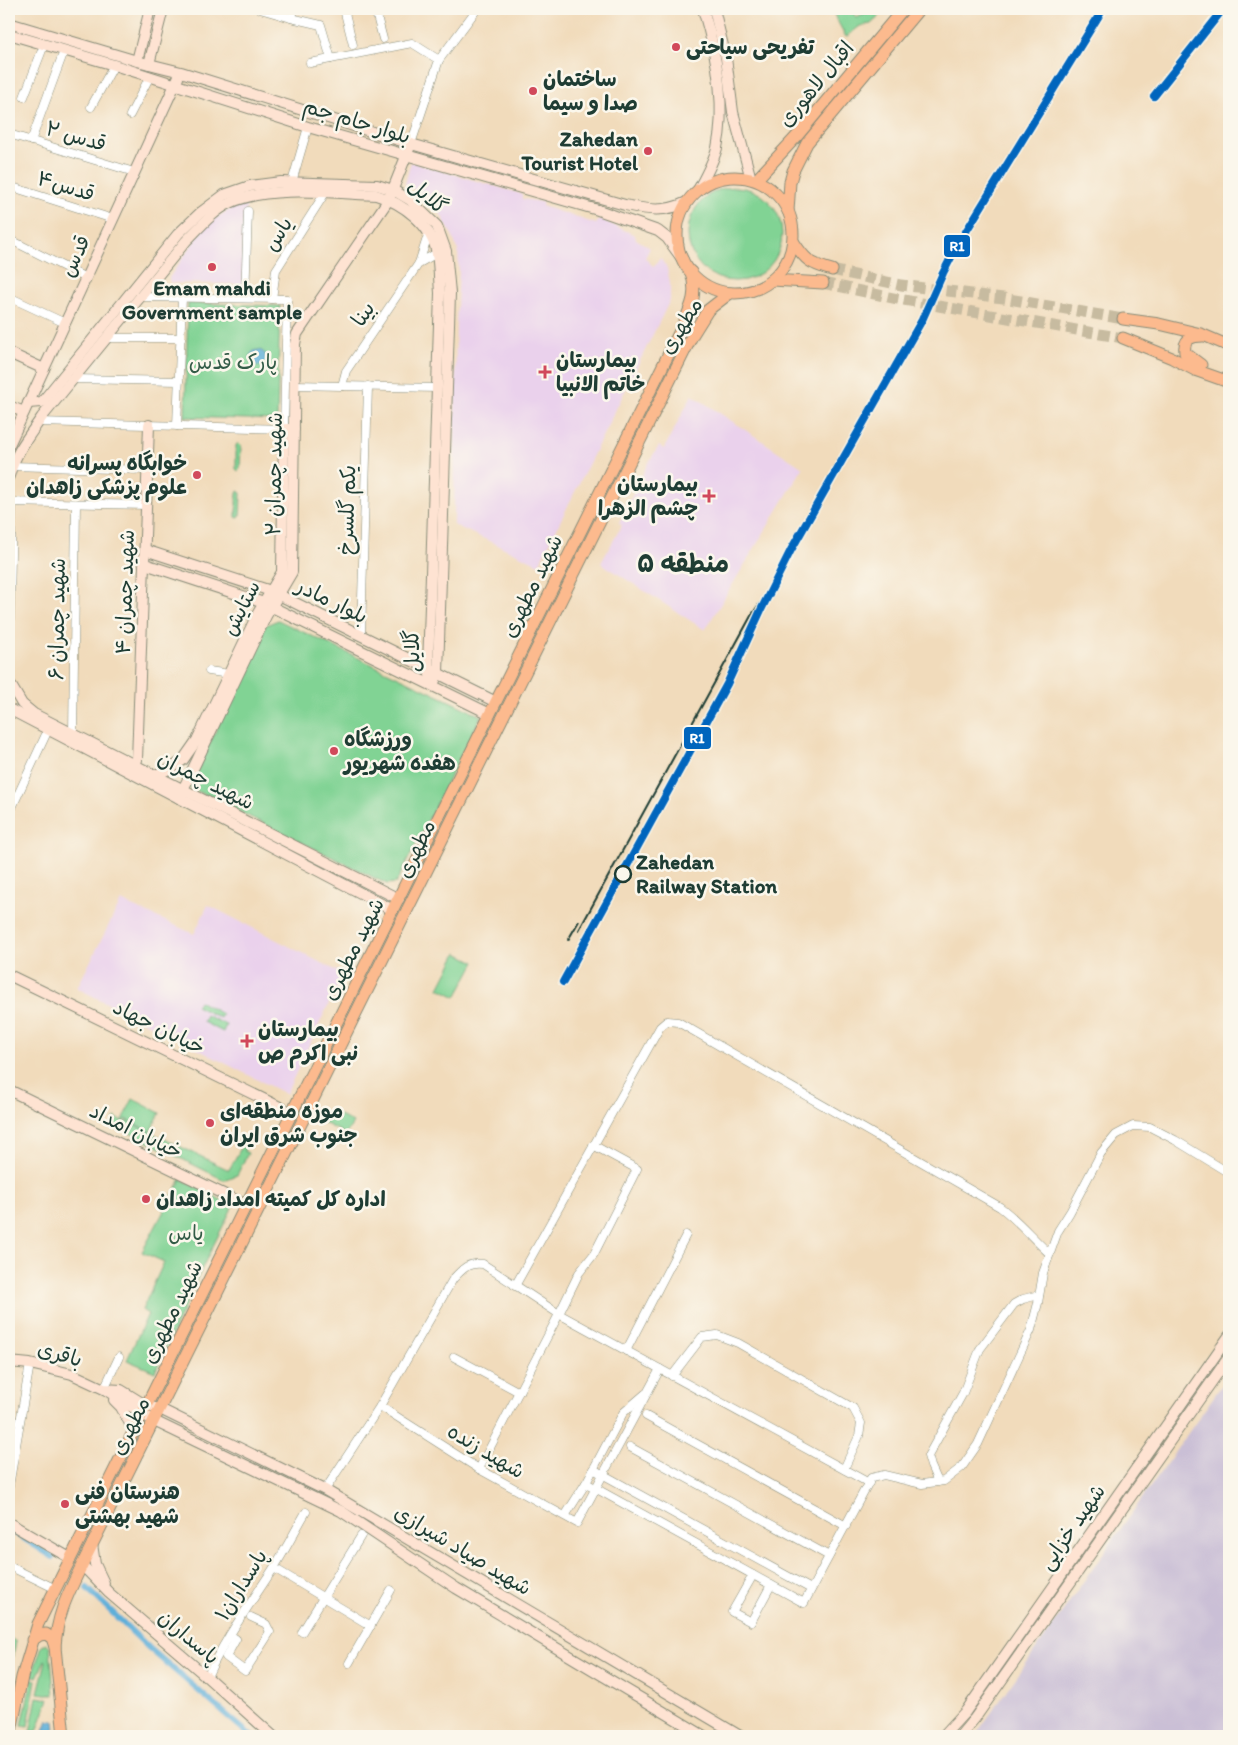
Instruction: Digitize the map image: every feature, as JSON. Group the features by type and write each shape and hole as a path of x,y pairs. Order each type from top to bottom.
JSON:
{"main road":[{"name":"اقبال لاهوری","path":"754,180 797,136 903,9"},
{"path":"788,211 790,182 793,171 807,144 919,9"},
{"path":"725,177 740,177 754,180 769,187 780,198 788,211 793,226 790,256 783,269 772,280 752,290 730,293 715,290 702,283 683,260 678,245 677,230 680,215 698,190 710,182 725,177"},
{"path":"793,241 805,258 814,265 832,270"},
{"name":"شهید مطهری","path":"10,1730 32,1640 70,1558 399,899 692,304 695,289 691,272"},
{"path":"772,280 823,283"},
{"name":"مطهری","path":"82,1565 693,334 708,310 730,293"},
{"path":"1123,319 1158,324 1207,336 1229,346"},
{"path":"1207,336 1197,336 1188,339 1184,346 1185,354 1229,381"},
{"path":"1123,338 1172,358 1195,370 1229,381"},
{"path":"496,702 504,714"},
{"path":"490,714 504,714"},
{"path":"245,1207 256,1214"},
{"path":"64,1736 55,1648 56,1629 61,1610 82,1565 70,1558"},
{"path":"32,1640 46,1634 52,1638 55,1648"}],"street":[{"path":"137,62 150,9"},
{"path":"149,64 163,9"},
{"path":"260,9 321,25 331,59"},
{"path":"291,18 294,9"},
{"path":"344,9 353,45"},
{"path":"375,9 383,39"},
{"path":"411,144 440,60 477,9"},
{"path":"698,190 717,149 721,114 716,60 703,9"},
{"path":"714,9 726,58 732,112 754,180"},
{"path":"9,35 10,24"},
{"name":"بلوار جام جم","path":"10,24 137,62 181,72 411,144 625,205 660,210 676,207 688,202"},
{"name":"بلوار جام جم","path":"9,35 114,65 408,156 598,210 658,231 667,238 683,260"},
{"path":"310,63 412,43 440,60"},
{"path":"24,98 44,45"},
{"path":"31,141 64,51"},
{"path":"91,107 114,65"},
{"name":"قدس","path":"9,445 181,72"},
{"path":"130,115 150,76"},
{"path":"292,182 308,126"},
{"name":"قدس ۲","path":"9,134 134,172"},
{"name":"شهید چمران ۲","path":"289,429 297,334 391,194 408,156 411,144"},
{"name":"گلایل","path":"26,407 42,402 178,234 200,213 224,195 250,186 292,182 377,185 391,194 429,232 437,253 440,293 433,685"},
{"name":"قدس۴","path":"9,186 113,219"},
{"name":"گلایل","path":"10,471 22,447 39,422 73,379 186,241 206,220 228,204 248,196 282,192 391,194 410,200 437,226 446,251 450,292 433,671"},
{"name":"یاس","path":"272,299 276,270 325,193"},
{"path":"245,298 248,210"},
{"path":"418,263 429,232"},
{"path":"9,239 86,278"},
{"path":"418,263 437,253"},
{"name":"بینا","path":"342,386 346,371 418,263"},
{"path":"9,297 65,323"},
{"path":"39,422 289,429 287,299 140,297"},
{"path":"177,426 182,297"},
{"path":"107,338 181,338"},
{"path":"9,353 44,369"},
{"path":"73,379 179,381"},
{"path":"294,385 437,388"},
{"name":"یکم گلسرخ","path":"360,635 368,386"},
{"path":"9,406 26,407"},
{"name":"شهید چمران ۴","path":"137,760 148,504 149,425"},
{"name":"ستایش","path":"154,775 172,768 183,760 197,740 229,674 274,593 282,572 289,429"},
{"path":"10,471 148,470"},
{"path":"9,656 11,503 148,504"},
{"name":"شهید چمران ۶","path":"72,734 76,504"},
{"name":"بلوار مادر","path":"145,550 274,593 496,702"},
{"name":"بلوار مادر","path":"145,564 268,605 490,714"},
{"path":"181,794 268,605"},
{"path":"360,635 360,650"},
{"path":"209,671 229,674"},
{"name":"شهید چمران","path":"9,682 22,704 34,714 154,775 181,794 393,910"},
{"name":"شهید چمران","path":"9,709 48,730 399,899"},
{"path":"9,814 48,730"},
{"name":"خیابان جهاد","path":"9,975 292,1113"},
{"path":"515,1286 660,1026 667,1021 678,1022 1000,1207 1024,1227 1050,1254"},
{"name":"خیابان امداد","path":"9,1090 245,1207"},
{"path":"586,1483 804,1603 871,1478 884,1475 922,1484 944,1481 962,1467 978,1444 1031,1330 1043,1273 1058,1231 1101,1153 1116,1135 1132,1126 1150,1127 1229,1173"},
{"path":"479,1469 579,1273 594,1254 637,1169 593,1145"},
{"path":"626,1351 686,1235"},
{"path":"326,1490 380,1406 453,1279 464,1268 474,1263 483,1264 559,1314 869,1483"},
{"path":"938,1482 930,1466 928,1456 963,1394 980,1349 1014,1304 1023,1299 1039,1295"},
{"path":"672,1376 702,1337 717,1335 738,1343 853,1408 861,1423 859,1436 844,1469"},
{"name":"شهید خزایی","path":"943,1736 971,1702 1229,1336"},
{"path":"119,1357 102,1388 121,1407 134,1431"},
{"path":"454,1357 519,1392"},
{"name":"شهید خزایی","path":"960,1736 975,1718 1229,1357"},
{"name":"باقری","path":"9,1362 30,1364 72,1374 102,1388"},
{"path":"9,1486 30,1364"},
{"path":"596,1488 660,1369"},
{"name":"شهید صیاد شیرازی","path":"102,1388 121,1390 145,1410 154,1421 341,1510 456,1588 704,1736"},
{"path":"565,1516 586,1483 623,1413 650,1389"},
{"name":"شهید زنده","path":"380,1406 479,1469 577,1522 596,1488"},
{"name":"شهید صیاد شیرازی","path":"145,1410 160,1409 326,1490 740,1736"},
{"path":"646,1416 846,1526"},
{"path":"611,1436 621,1442"},
{"path":"630,1447 829,1556"},
{"path":"593,1469 811,1589"},
{"name":"پاسداران۱","path":"207,1677 230,1635 274,1568 306,1512"},
{"path":"9,1523 70,1558"},
{"path":"302,1632 361,1536"},
{"path":"92,1544 95,1564 109,1593"},
{"path":"756,1558 751,1574 732,1612 751,1622 771,1585"},
{"name":"پاسداران","path":"82,1565 109,1593 273,1736"},
{"path":"9,1566 56,1589"},
{"path":"274,1568 371,1626"},
{"path":"349,1663 391,1590"},
{"path":"230,1635 236,1639 226,1657 245,1671 270,1632 266,1624 251,1616"}],"shaded area":[{"name":"بیمارستان خاتم الانبیا","path":"411,162 522,194 522,199 543,202 542,206 596,224 600,219 635,235 636,239 650,248 645,258 654,267 660,258 667,268 670,283 670,300 539,564 454,525 458,251 440,213 427,197 405,184"},
{"path":"246,205 244,284 170,283 169,278 207,223 233,208"},
{"name":"بیمارستان چشم الزهرا","path":"692,395 803,468 705,630 601,563 622,525 619,523 648,463 659,446 664,449"},
{"name":"بیمارستان نبی اکرم ص","path":"121,901 194,934 208,905 343,974 286,1094 77,988"},
{"path":"1229,1375 1229,1736 975,1736"}],"green space":[{"path":"831,9 852,9 856,18 877,9 884,12 871,24 860,26 846,37"},
{"path":"735,187 753,190 769,200 779,216 782,234 779,252 769,268 753,278 735,281 717,278 701,268 691,252 688,234 691,216 701,200 717,190"},
{"name":"پارک قدس","path":"188,303 280,306 277,420 185,417"},
{"path":"238,443 241,446 240,469 238,471 236,469 236,445"},
{"path":"238,491 241,493 240,517 238,518 236,517"},
{"name":"ورزشگاه هفده شهریور","path":"278,620 481,716 396,883 387,884 189,787 266,625"},
{"path":"457,953 475,962 456,997 439,988"},
{"path":"199,1001 222,1014 220,1018 196,1006"},
{"path":"206,1015 226,1025 223,1032 203,1022"},
{"path":"133,1099 160,1113 150,1132 126,1119 125,1121 122,1120"},
{"path":"331,1110 353,1123 346,1134 324,1123"},
{"path":"115,1117 229,1170 242,1146 245,1148 244,1151 248,1153 237,1175 224,1180 112,1124"},
{"name":"یاس","path":"181,1179 233,1206 202,1268 155,1372 127,1360 148,1314 142,1310 164,1262 142,1252"},
{"path":"9,1637 16,1642 9,1673"},
{"path":"47,1644 50,1648 54,1695 38,1693 45,1660 37,1677 32,1675 42,1646"},
{"path":"32,1679 36,1680 28,1726 22,1725"},
{"path":"37,1697 49,1699 37,1731 30,1732"}],"water":[{"path":"255,350 261,350 266,355 264,364 255,366 250,361 250,355"},
{"path":"48,1720 54,1721 55,1729 49,1736 42,1736"}],"waterway":[{"path":"9,1529 53,1557"},
{"path":"87,1588 149,1648 251,1736"}],"tunnel":[{"path":"832,270 901,285 1003,298 1123,319"},
{"path":"823,283 898,299 1123,338"}],"railway":[{"path":"1096,20 1105,9"},
{"path":"1154,96 1223,9"},
{"path":"579,930 751,616 780,572"},
{"path":"568,940 579,921"}],"transit line":[{"name":"R1","path":"563,982 727,684 791,550 922,320 957,246 1103,9"},
{"name":"R1","path":"1154,96 1223,9"}],"place":[{"name":"تفریحی سیاحتی","path":"676,47"},
{"name":"ساختمان صدا و سیما","path":"533,91"},
{"name":"Zahedan Tourist Hotel","path":"648,151"},
{"name":"Emam mahdi Government sample","path":"212,267"},
{"name":"بیمارستان خاتم الانبیا","path":"545,372"},
{"name":"خوابگاه پسرانه علوم پزشکی زاهدان","path":"197,475"},
{"name":"بیمارستان چشم الزهرا","path":"709,496"},
{"name":"ورزشگاه هفده شهریور","path":"334,751"},
{"name":"Zahedan Railway Station","path":"623,874"},
{"name":"بیمارستان نبی اکرم ص","path":"247,1041"},
{"name":"موزه منطقه‌ای جنوب شرق ایران","path":"210,1123"},
{"name":"اداره کل کمیته امداد زاهدان","path":"146,1199"},
{"name":"هنرستان فنی شهید بهشتی","path":"65,1504"}],"district":[{"name":"منطقه ۵","path":"683,563"}]}
